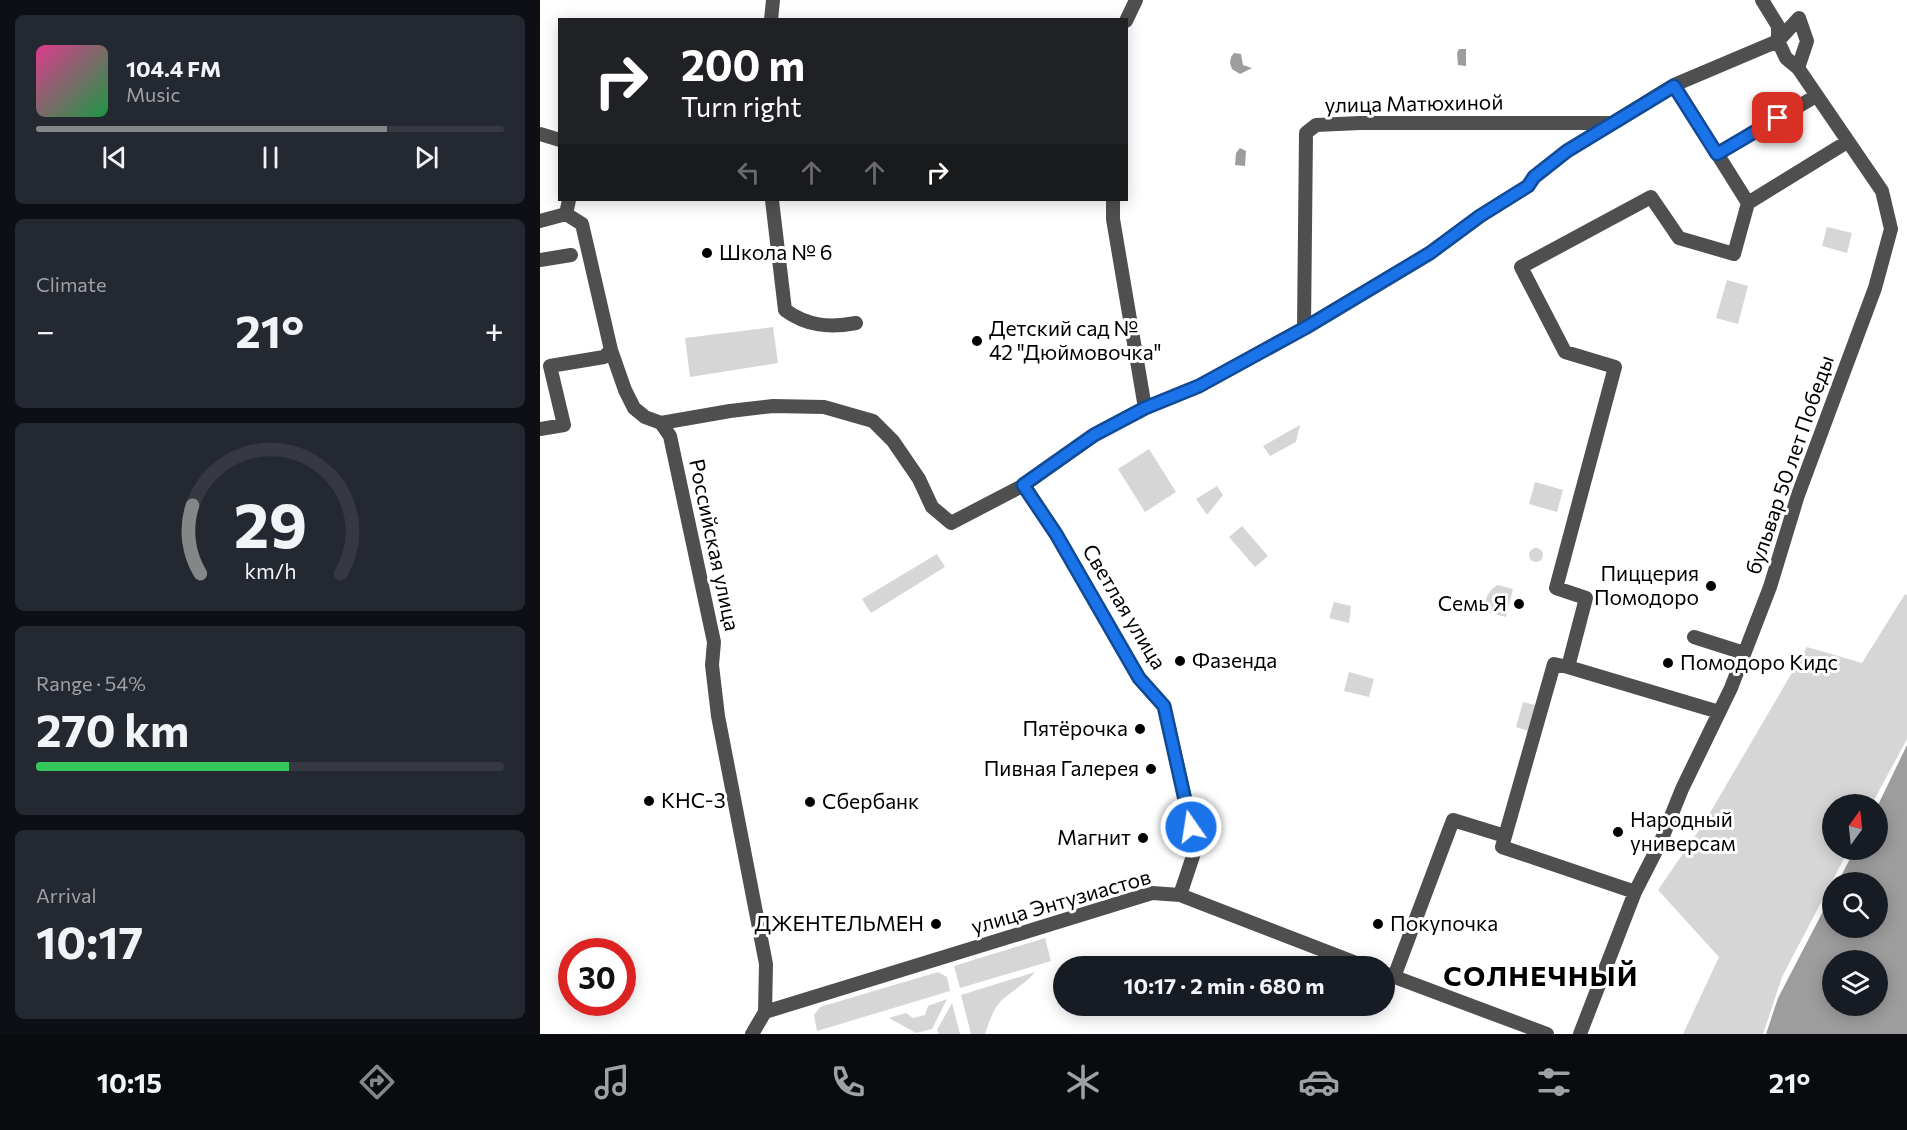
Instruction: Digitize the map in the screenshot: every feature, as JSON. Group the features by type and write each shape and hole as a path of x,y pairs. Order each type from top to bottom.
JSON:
{"street":[{"path":"771,18 773,0"},
{"path":"1127,18 1136,0"},
{"path":"1568,667 1587,598 1556,588 1615,367 1565,352 1521,267 1651,196 1679,238 1734,254 1748,203 1847,142 1798,68 1786,58 1778,41 1778,26 1762,0"},
{"path":"540,221 566,214 582,224 611,350 634,408 645,417 661,423 773,406 824,407 873,421 893,441 919,479 932,507 951,524 1023,485 1094,435 1145,408 1199,386 1305,328 1430,253 1480,216 1528,186 1534,177 1567,151 1611,123 1674,86 1778,41 1799,18 1807,41 1798,68"},
{"path":"1674,86 1748,203"},
{"path":"1717,154 1816,96"},
{"name":"улица Матюхиной","path":"1305,328 1306,133 1316,125 1611,123"},
{"path":"540,134 558,139"},
{"name":"бульвар 50 лет Победы","path":"1580,1034 1635,892 1661,841 1682,789 1719,712 1770,587 1798,495 1875,288 1891,229 1882,191 1847,142"},
{"path":"566,214 569,201"},
{"path":"772,201 785,310 795,318 814,324 837,327 856,323"},
{"path":"1113,201 1113,219 1145,408"},
{"path":"540,260 571,255"},
{"path":"540,429 564,425 545,367 604,357 611,350"},
{"name":"Российская улица","path":"661,423 670,436 714,642 712,665 718,716 766,964 765,1012 752,1034"},
{"name":"Светлая улица","path":"1023,485 1056,534 1139,678 1164,706 1196,847 1180,895"},
{"path":"1694,637 1744,652"},
{"path":"1635,892 1502,847 1554,664 1719,712"},
{"path":"1395,960 1453,820 1505,836"},
{"name":"улица Энтузиастов","path":"765,1012 944,959 1152,893 1180,895 1338,956"},
{"path":"1395,977 1547,1034"}],"shaded area":[{"path":"1459,49 1466,49 1466,66 1458,65"},
{"path":"1234,53 1241,54 1243,65 1252,68 1240,74 1232,69 1230,63"},
{"path":"1240,148 1246,151 1245,166 1235,165 1236,153"},
{"path":"1827,227 1852,233 1847,253 1822,246"},
{"path":"1727,280 1748,286 1738,324 1716,318"},
{"path":"773,327 778,363 690,377 685,338"},
{"path":"1300,425 1296,442 1270,456 1263,446"},
{"path":"1149,449 1176,492 1145,512 1118,469"},
{"path":"1535,482 1563,490 1557,512 1529,504"},
{"path":"1217,486 1223,495 1207,515 1196,499"},
{"path":"1242,526 1268,556 1255,567 1229,537"},
{"path":"1533,548 1539,548 1543,555 1539,562 1533,562 1529,558 1529,552"},
{"path":"937,554 945,567 871,613 862,599"},
{"path":"1498,585 1513,589 1506,617 1483,611 1489,593"},
{"path":"1905,594 1907,595 1907,739 1877,794 1822,794 1822,860 1843,860 1837,872 1822,872 1822,901 1782,977 1763,1034 1683,1034 1719,957 1658,890 1704,823 1807,647 1862,663"},
{"path":"1334,602 1351,606 1349,623 1329,618"},
{"path":"1349,672 1374,679 1369,697 1344,691"},
{"path":"1523,702 1539,706 1532,732 1516,727"},
{"path":"1907,745 1907,1034 1766,1034 1778,998 1822,913 1822,938 1888,938 1888,872 1843,872 1849,860 1888,860 1888,794 1883,794"},
{"path":"1045,938 1051,961 960,988 954,966"},
{"path":"938,972 947,977 950,991 817,1031 814,1015 820,1007"},
{"path":"1035,972 999,1003 985,1034 971,1034 961,995"},
{"path":"947,999 932,1029 916,1033 889,1018 906,1013 913,1018 925,1015 928,1006"},
{"path":"952,1003 960,1034 939,1034 937,1030"}],"place":[{"name":"Школа № 6","path":"707,253"},
{"name":"Детский сад № 42 \"Дюймовочка\"","path":"977,341"},
{"name":"Пиццерия Помодоро","path":"1711,586"},
{"name":"Семь Я","path":"1519,604"},
{"name":"Фазенда","path":"1180,661"},
{"name":"Помодоро Кидс","path":"1668,663"},
{"name":"Пятёрочка","path":"1140,729"},
{"name":"Пивная Галерея","path":"1151,769"},
{"name":"КНС-3","path":"649,801"},
{"name":"Сбербанк","path":"810,802"},
{"name":"Народный универсам","path":"1618,832"},
{"name":"Магнит","path":"1143,838"},
{"name":"ДЖЕНТЕЛЬМЕН","path":"936,924"},
{"name":"Покупочка","path":"1378,924"}],"district":[{"name":"СОЛНЕЧНЫЙ","path":"1541,977"}],"route":[{"path":"1191,827 1164,706 1139,678 1056,534 1023,485 1094,435 1145,408 1199,386 1305,328 1430,253 1480,216 1528,186 1534,177 1567,151 1674,86 1717,154 1778,118"}]}
